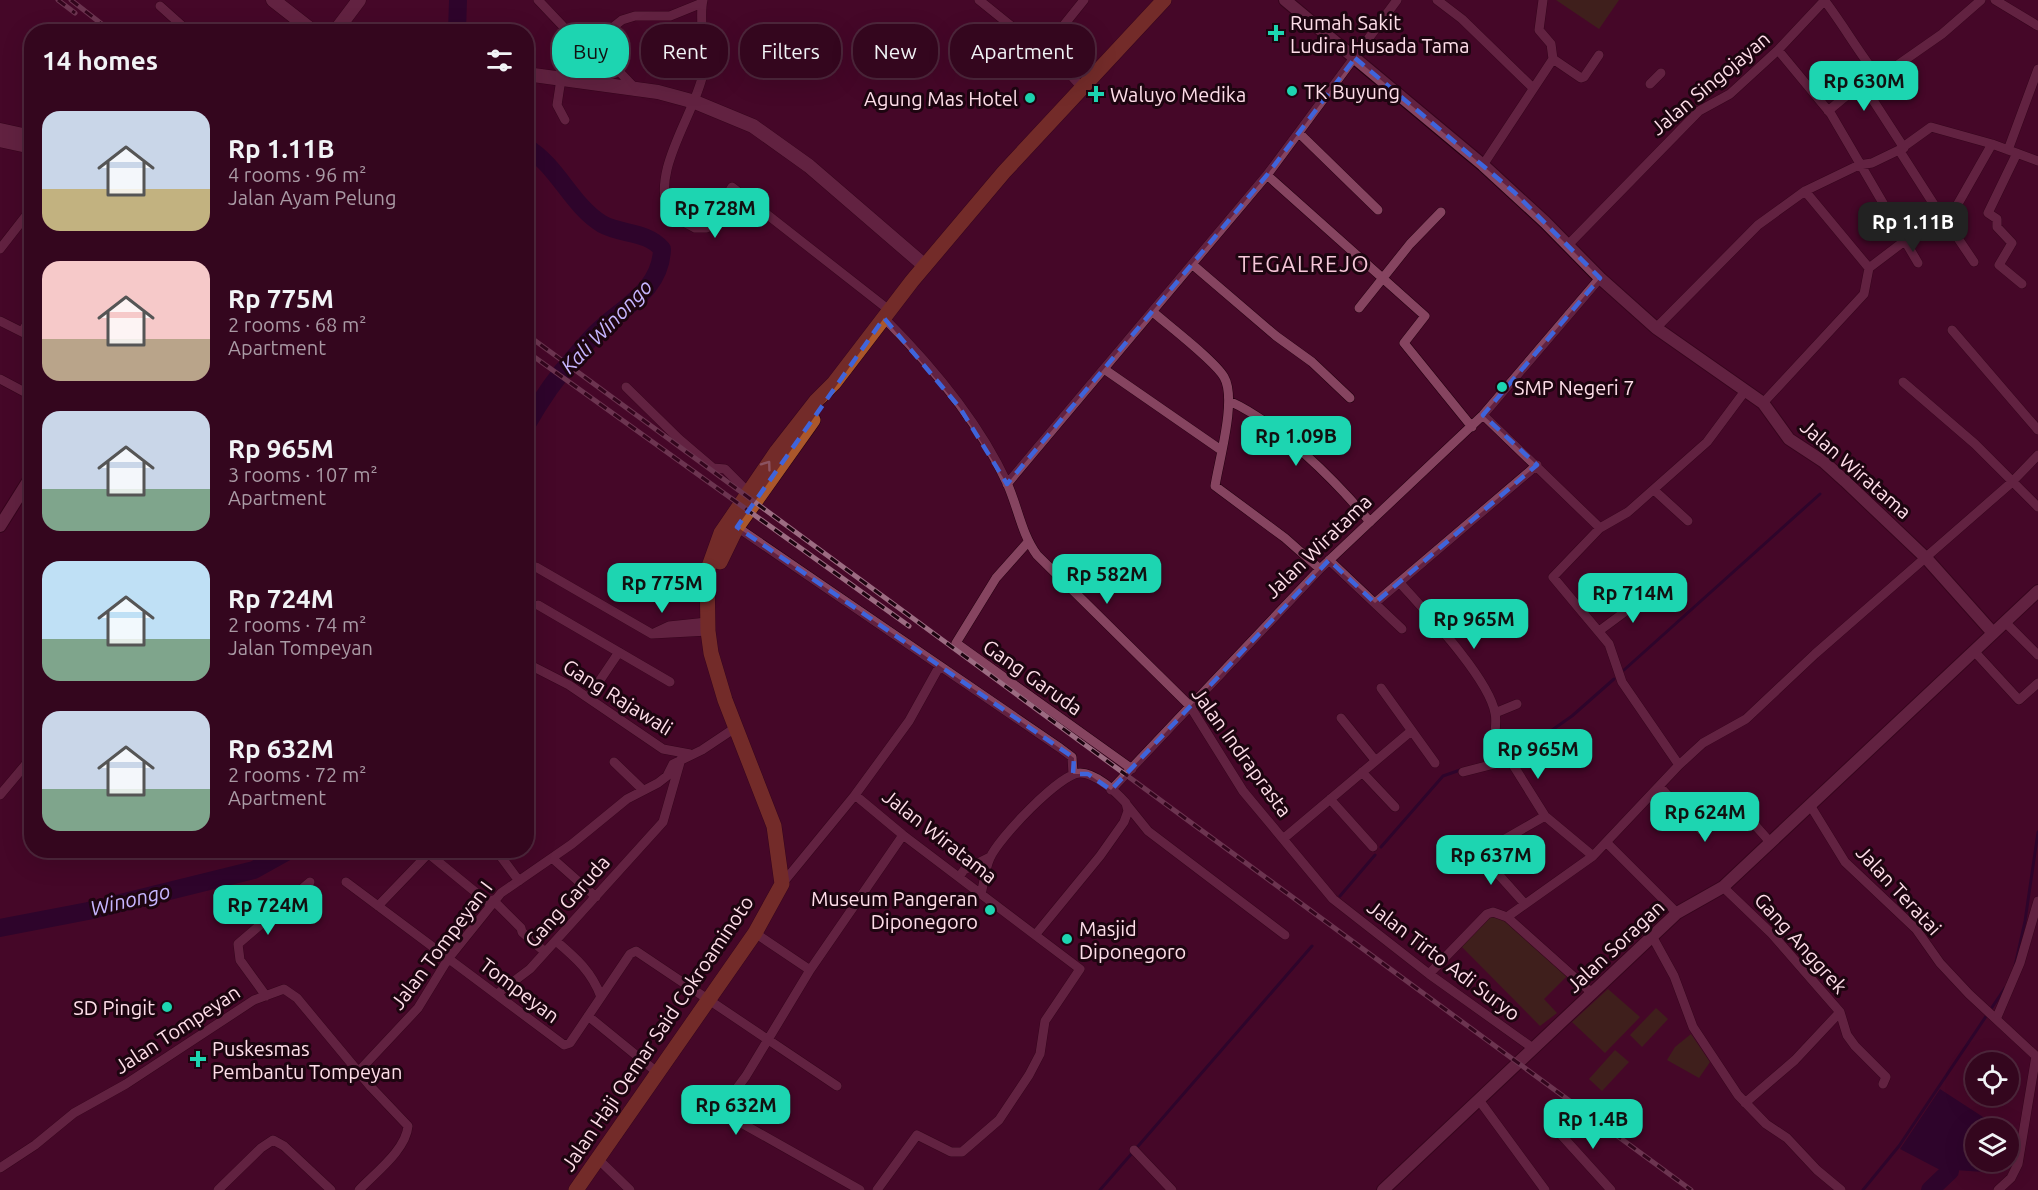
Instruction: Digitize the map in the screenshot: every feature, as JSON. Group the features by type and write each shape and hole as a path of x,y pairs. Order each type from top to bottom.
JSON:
{"main road":[{"path":"273,0 304,24"},
{"path":"341,24 359,0"},
{"path":"782,884 774,826 718,680 708,627 707,572 716,544 726,522 810,408 834,383 925,266 1004,172 1164,0"},
{"path":"534,75 634,87 695,102 753,126 781,144 925,266"},
{"path":"0,130 24,135"},
{"path":"0,140 24,145"},
{"path":"708,590 725,547 819,412 834,383"},
{"name":"Jalan Haji Oemar Said Cokroaminoto","path":"576,1190 755,933 782,884"}],"street":[{"path":"538,0 561,24"},
{"path":"979,0 1009,24"},
{"path":"1065,24 1084,0"},
{"name":"Jalan Wiratama","path":"1285,0 1483,165 1600,278 1656,328 1763,403 1789,439 1824,462 1927,559 1993,633"},
{"path":"1007,484 1193,266 1267,175 1397,0"},
{"path":"1437,0 1462,19 1533,88"},
{"path":"1483,165 1553,59 1551,44 1539,30 1543,0"},
{"path":"1825,0 1845,27 1861,56 1877,75"},
{"name":"Jalan Singojayan","path":"1568,245 1699,111 1730,94 1778,50 1825,0"},
{"path":"1828,111 1877,75 1942,34 1981,0"},
{"path":"1995,0 2038,26"},
{"path":"617,24 635,16 670,16 702,2 703,72 695,102"},
{"path":"160,6 180,24"},
{"path":"1778,50 1828,111 1904,243 1918,263"},
{"path":"1553,59 1581,78 1599,55"},
{"path":"2022,284 1998,266 2012,243 1997,227 1998,220 1988,213 2013,152 2038,69"},
{"path":"1650,84 1661,73"},
{"path":"1877,75 1869,88 1869,94 1940,214 1974,262"},
{"path":"625,78 634,87"},
{"path":"1072,78 1083,88"},
{"path":"560,79 557,105 566,120"},
{"name":"Jalan Indraprasta","path":"695,102 671,149 666,175 666,204 670,215 695,228 707,228 732,187 887,314 960,408 987,447 1007,484 1028,542 1060,580 1190,706 1243,791 1333,899"},
{"path":"1656,328 1758,225 1805,190 1858,165 1872,162 1901,149 1931,127 1992,144 2038,161"},
{"path":"1299,133 1378,210"},
{"path":"1763,403 1864,294 1869,268 1940,214 1955,209 1992,144"},
{"path":"1267,175 1425,316 1404,343 1472,427"},
{"path":"1805,190 1869,268"},
{"path":"1359,308 1382,277 1441,212"},
{"path":"0,249 24,218"},
{"path":"1193,266 1276,336 1312,362 1350,398"},
{"name":"Jalan Wiratama","path":"1111,790 1320,568 1472,427 1600,278"},
{"path":"1153,312 1223,375 1228,384 1229,401 1215,486 1285,538 1320,568"},
{"path":"0,321 24,333"},
{"path":"1952,330 2038,430"},
{"path":"1104,369 1221,450"},
{"path":"0,380 24,392"},
{"path":"1904,382 1975,444 2011,483 2038,507"},
{"path":"626,387 679,439 713,468 725,469 748,492"},
{"path":"1679,765 1622,682 1609,644 1553,577 1600,528 1628,512 1707,442 1745,391"},
{"path":"1229,401 1248,409 1283,437 1370,522"},
{"path":"1483,415 1600,528"},
{"path":"1507,917 1593,856 1638,807 1703,743 1746,719 1815,654 1927,559 2011,483 2038,455"},
{"path":"1375,603 1537,465"},
{"path":"1654,489 1688,521"},
{"path":"0,526 24,492"},
{"path":"737,528 1072,757 1073,774"},
{"name":"Gang Garuda","path":"1028,542 996,578 956,644 1132,769"},
{"path":"1329,560 1402,629"},
{"path":"536,567 652,634 669,626 708,627"},
{"path":"1400,583 1449,639 1486,693 1496,713 1494,741 1508,757 1545,816 1593,856"},
{"name":"Jalan Soragan","path":"1383,1190 1677,913 1723,886 2038,591"},
{"path":"1599,631 1649,594"},
{"path":"538,604 670,682"},
{"path":"2005,622 2038,655"},
{"path":"1974,651 2019,700 2038,683"},
{"path":"588,698 619,652"},
{"path":"855,795 909,721 939,667"},
{"name":"Gang Rajawali","path":"534,668 588,698 663,749 693,754"},
{"path":"1381,688 1410,732 1435,763"},
{"path":"1496,713 1516,704"},
{"path":"1341,718 1375,760"},
{"name":"Jalan Tompeyan I","path":"358,1072 418,1008 448,958 492,902 643,790 667,776 673,764 735,728"},
{"path":"1283,839 1410,732"},
{"path":"1463,772 1508,757"},
{"name":"Gang Garuda","path":"497,994 527,972 663,822 681,759"},
{"path":"614,762 643,790"},
{"path":"0,795 24,766"},
{"path":"1362,772 1395,807"},
{"path":"959,877 964,870 990,857 1037,803 1073,774 1090,775 1126,803 1148,831 1285,935"},
{"path":"1660,787 1701,830 1738,807 1770,842"},
{"name":"Jalan Wiratama","path":"782,884 855,795 903,835 1080,969 1048,1016 1040,1054 999,1120 962,1152 951,1152 917,1135 877,1190"},
{"path":"1330,799 1373,847"},
{"path":"1036,934 1100,856 1124,822 1128,811 1126,803"},
{"name":"Jalan Teratai","path":"1810,805 1845,862 1916,929 1940,963 2037,1057"},
{"path":"1525,904 1490,865 1486,854 1493,846 1545,816"},
{"path":"853,1188 720,1111 746,1076 810,970 903,835"},
{"path":"1607,843 1677,913"},
{"path":"981,894 990,857"},
{"path":"378,906 421,858"},
{"path":"434,858 492,902 545,952"},
{"path":"502,858 519,881"},
{"path":"552,858 596,897"},
{"path":"266,996 240,960 238,944 310,882"},
{"name":"Tompeyan","path":"345,882 561,1044 566,1046 570,1043 588,1016"},
{"name":"Gang Anggrek","path":"1723,886 1772,934 1840,1012 1847,1035 1886,1077 1883,1084"},
{"name":"Jalan Tirto Adi Suryo","path":"1333,899 1429,974 1534,1049"},
{"path":"1993,1015 2025,945 2038,901"},
{"path":"1429,974 1489,913 1493,912 1507,917 1592,993"},
{"path":"755,933 810,970"},
{"path":"1652,936 1674,976 1694,1027 1745,1103 1841,1190"},
{"path":"2025,945 2029,939 2038,938"},
{"path":"556,941 594,978 601,997"},
{"path":"658,1073 588,1016 634,952 642,954 708,1002 768,1037 837,1086"},
{"name":"Jalan Tompeyan","path":"0,1168 74,1113 126,1084 254,1000 282,989 289,991 358,1072"},
{"path":"1745,1103 1795,1060 1840,1012"},
{"path":"1998,1190 2011,1178 2019,1164 2037,1057"},
{"path":"358,1072 408,1125 407,1134 400,1146 359,1190"},
{"path":"1479,1100 1545,1190"},
{"path":"1554,1128 1611,1190"},
{"path":"218,1190 261,1148 273,1140 284,1146 331,1190"},
{"path":"1134,1150 1172,1190"},
{"path":"597,1158 630,1190"}],"highlighted area":[{"path":"1355,58 1514,192 1600,278 1483,415 1537,465 1375,603 1329,560 1111,790 1088,774 1073,774 1074,758 737,527 884,318 960,408 1007,484 1267,175"}],"green space":[{"path":"1556,0 1619,0 1599,29"},
{"path":"1491,915 1509,923 1567,976 1544,999 1557,1013 1540,1026 1461,946"},
{"path":"1608,989 1640,1017 1605,1053 1572,1022"},
{"path":"1656,1008 1668,1019 1642,1047 1630,1035"},
{"path":"1691,1034 1710,1062 1699,1078 1667,1060 1675,1047"},
{"path":"1615,1050 1629,1062 1602,1091 1589,1079"}],"shaded area":[{"path":"1940,1089 1985,1118 1965,1118 1965,1171 1944,1172 1900,1149"}],"waterway":[{"name":"Kali Winongo","path":"457,24 458,0"},
{"name":"Kali Winongo","path":"534,153 547,164 591,216 602,224 649,239 662,249 660,263 648,286 640,296 588,342 556,379 534,412"},
{"path":"1624,670 1820,494"},
{"path":"1489,761 1525,749 1572,716 1614,679"},
{"path":"1381,847 1443,776 1463,769"},
{"path":"2015,966 2025,921 2038,832"},
{"path":"1340,896 1375,855"},
{"name":"Winongo","path":"0,928 88,911 254,870 276,858"},
{"path":"1100,1190 1312,946"},
{"path":"1863,1190 1899,1146 2005,988"},
{"path":"1930,1190 1950,1171"}],"railway":[{"path":"58,0 75,13"},
{"path":"71,0 102,24"},
{"path":"534,340 1691,1190"},
{"path":"534,357 909,626"}],"place":[{"name":"Rumah Sakit Ludira Husada Tama","path":"1276,33"},
{"name":"TK Buyung","path":"1292,91"},
{"name":"Waluyo Medika","path":"1096,94"},
{"name":"Agung Mas Hotel","path":"1030,98"},
{"name":"SMP Negeri 7","path":"1502,387"},
{"name":"Museum Pangeran Diponegoro","path":"990,910"},
{"name":"Masjid Diponegoro","path":"1067,939"},
{"name":"SD Pingit","path":"167,1007"},
{"name":"Puskesmas Pembantu Tompeyan","path":"198,1059"}],"district":[{"name":"TEGALREJO","path":"1304,263"}]}
